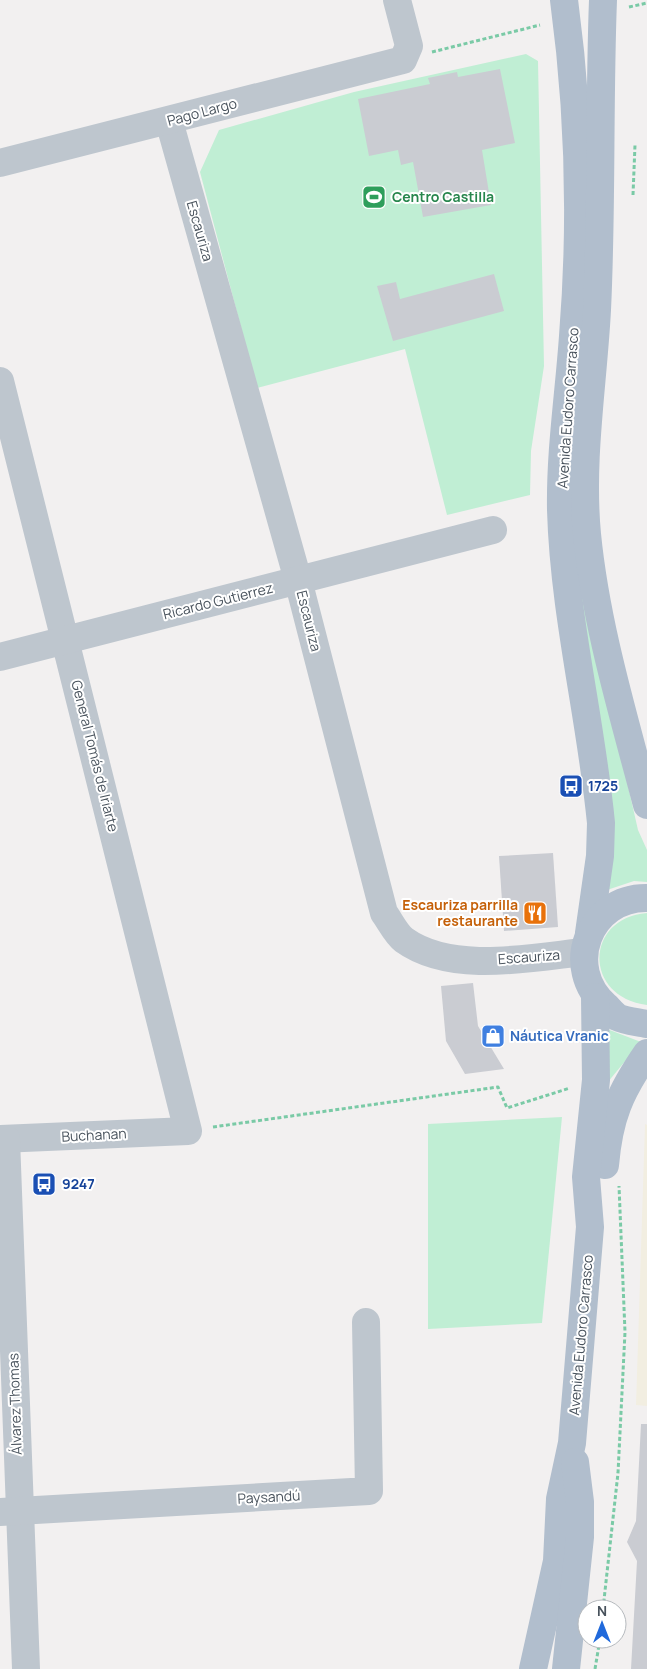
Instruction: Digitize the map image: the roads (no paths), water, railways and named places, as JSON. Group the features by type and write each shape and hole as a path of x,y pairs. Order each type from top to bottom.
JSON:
{"main road":[{"name":"Avenida Eudoro Carrasco","path":"533,1669 557,1561 560,1499 572,1443 590,1227 586,1177 596,1080 595,997 585,975 586,943 600,856 601,823 572,624 562,511 561,469 578,263 576,113 564,0"},
{"name":"Avenida Eudoro Carrasco","path":"614,4 599,104 599,269 595,350 588,402 585,472 587,534 610,657 647,805"},
{"path":"586,943 607,910 633,898 647,898"},
{"path":"595,997 617,1016 647,1024"},
{"name":"Avenida Eudoro Carrasco","path":"590,1227 604,1177 608,1134 619,1098 642,1065"},
{"name":"Avenida Eudoro Carrasco","path":"566,1669 580,1537 580,1502 572,1443"}],"street":[{"name":"Pago Largo","path":"0,163 402,60 409,46 398,0"},
{"name":"Escauriza","path":"169,121 298,580 384,913 402,939 424,953 456,960 527,959 586,943"},
{"name":"General Tomás de Iriarte","path":"0,381 188,1131"},
{"name":"Ricardo Gutierrez","path":"0,657 493,530"},
{"name":"Buchanan","path":"3,1139 188,1131"},
{"name":"Álvarez Thomas","path":"3,1139 10,1511 26,1669"},
{"name":"Paysandú","path":"10,1511 369,1491 366,1322"}],"place":[{"name":"Centro Castilla","path":"374,197"},
{"name":"1725","path":"571,786"},
{"name":"Escauriza parrilla restaurante","path":"535,913"},
{"name":"Náutica Vranic","path":"493,1036"},
{"name":"9247","path":"44,1184"}]}
